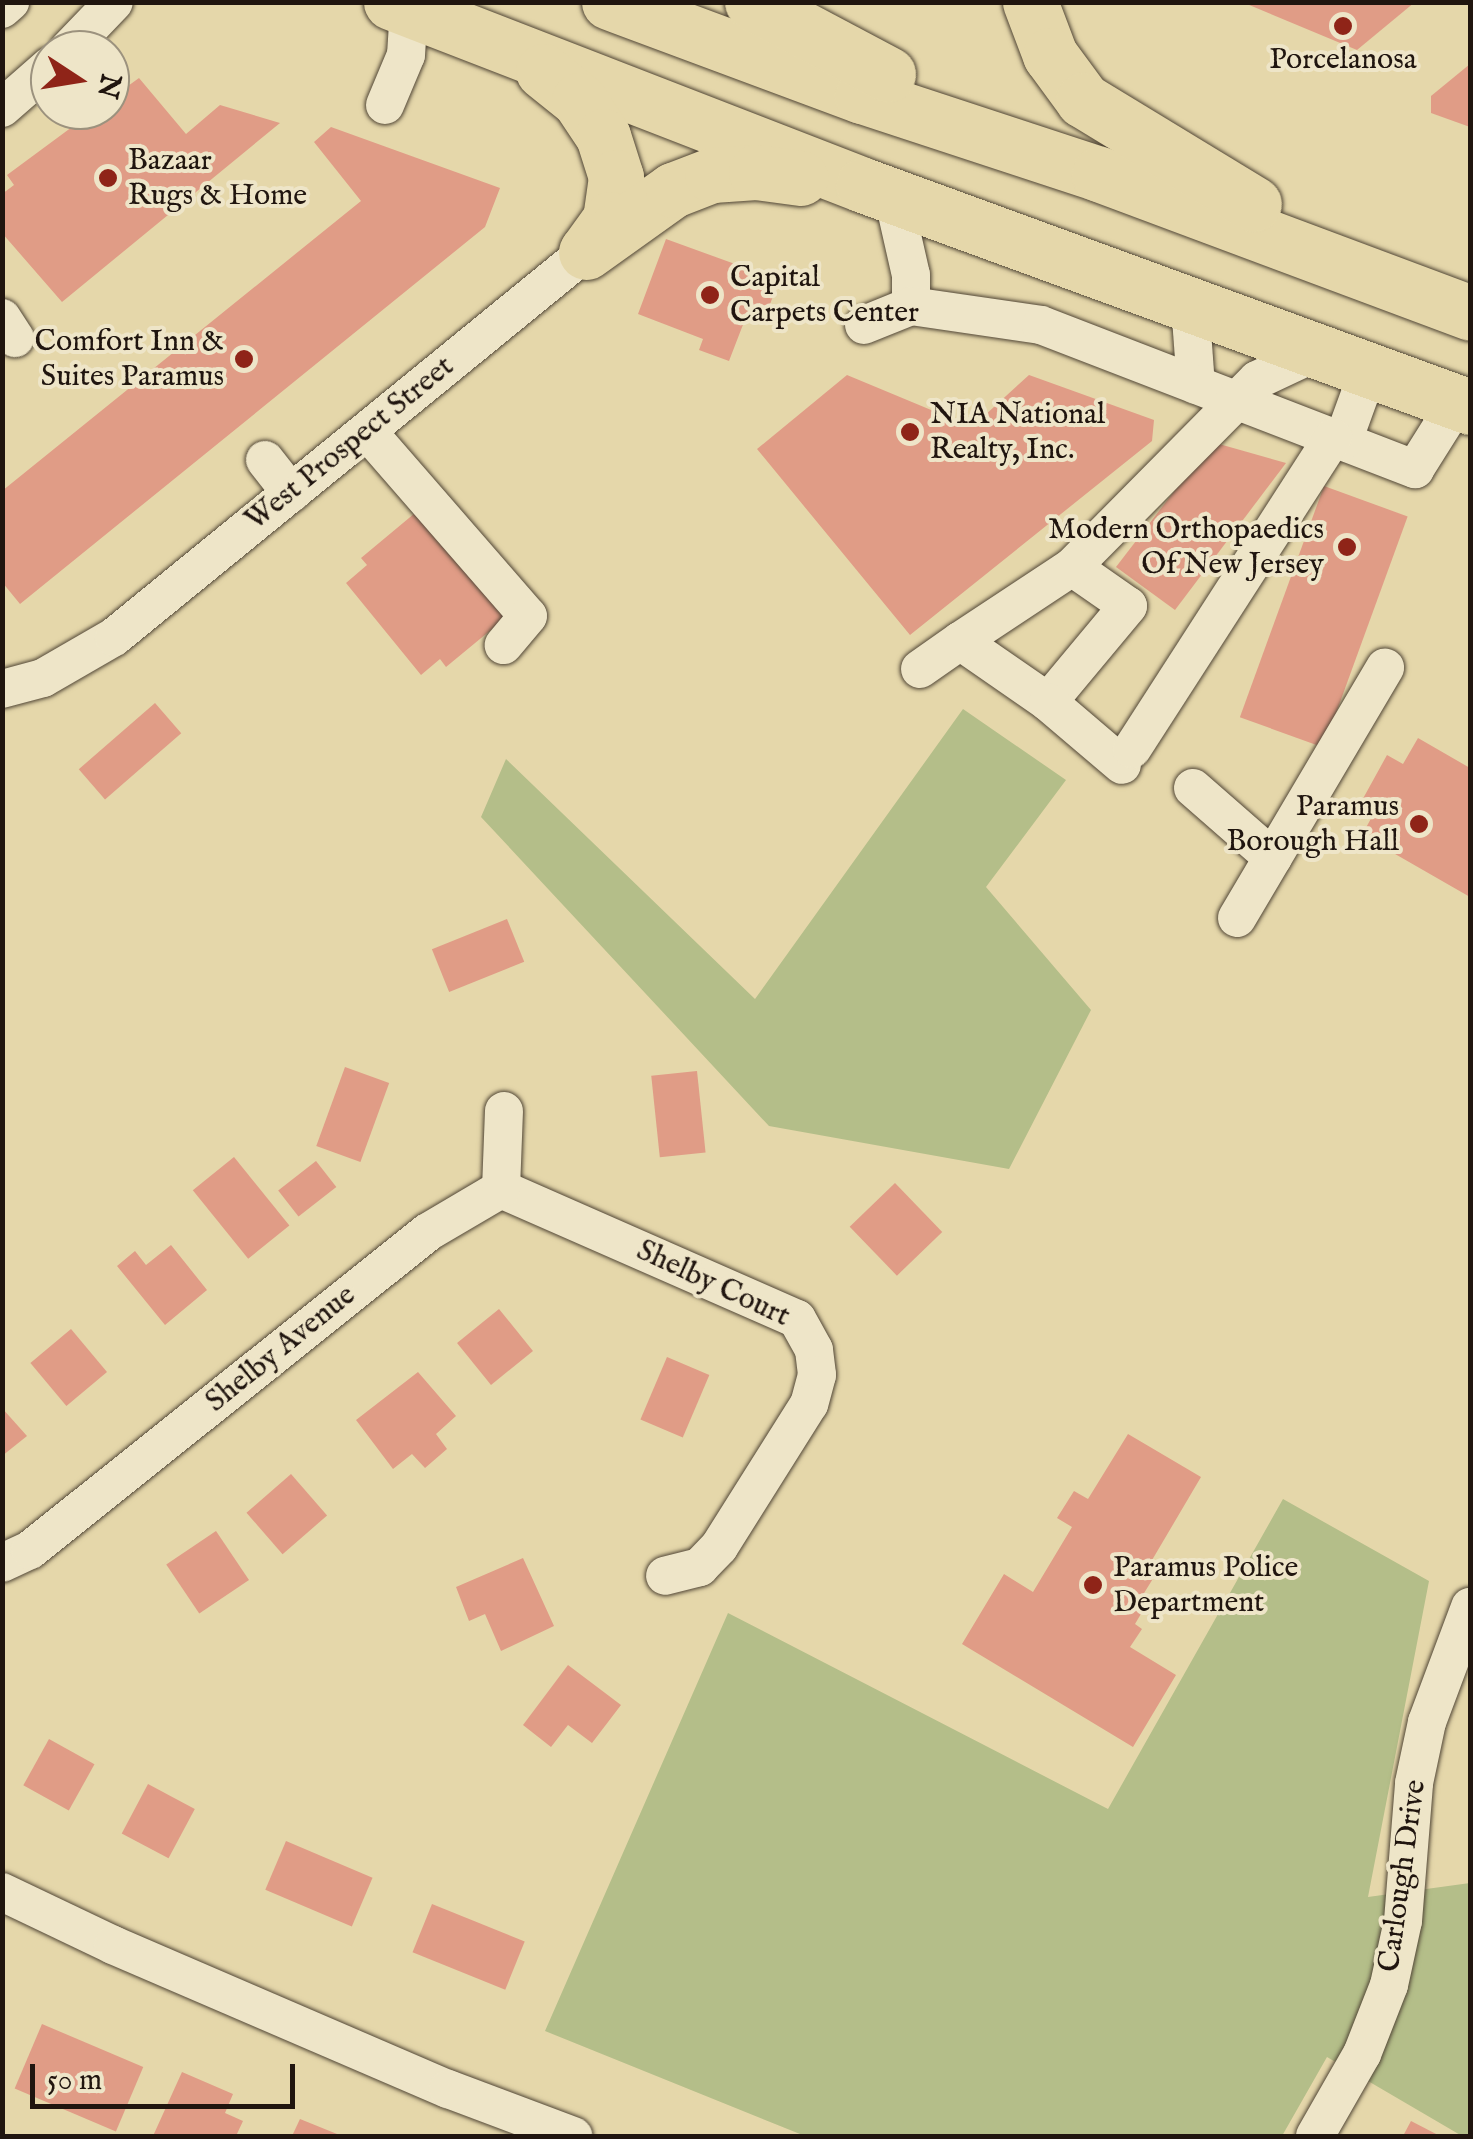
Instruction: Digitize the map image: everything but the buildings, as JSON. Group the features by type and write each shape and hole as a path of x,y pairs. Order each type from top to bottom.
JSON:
{"highway":[{"path":"609,2 862,96 1099,174 1470,313"},
{"path":"752,2 865,62 1099,174"},
{"path":"1030,2 1050,55 1083,100 1386,281"},
{"path":"400,6 878,190 1464,404"},
{"path":"525,56 579,100 603,136 612,163 616,177 610,219 586,252"},
{"path":"586,252 674,190 712,175 756,172 878,190"}],"street":[{"path":"2,9 10,2"},
{"path":"87,30 114,2"},
{"path":"385,105 406,54 400,6"},
{"path":"2,108 30,84"},
{"path":"878,190 911,275 911,306"},
{"name":"West Prospect Street","path":"2,690 43,678 114,638 586,252"},
{"path":"1190,304 1196,385"},
{"path":"864,325 911,306 1041,326 1415,469 1464,404"},
{"path":"920,669 1072,567 1257,380 1319,351"},
{"path":"960,640 1127,757 1338,439 1369,369"},
{"path":"367,430 528,616 504,645"},
{"path":"264,460 291,493"},
{"path":"1048,702 1128,606 1072,567"},
{"path":"1237,918 1386,668"},
{"path":"1193,788 1273,858"},
{"path":"502,1190 504,1110"},
{"name":"Shelby Avenue","path":"2,1562 30,1550 428,1232 502,1190"},
{"name":"Shelby Court","path":"502,1190 797,1319 814,1350 817,1375 809,1404 719,1547 700,1566 666,1576"},
{"name":"Carlough Drive","path":"1315,2136 1362,2054 1389,1985 1403,1920 1414,1783 1427,1722 1470,1606"},
{"path":"2,1892 183,1976 573,2136"}],"green space":[{"path":"963,709 1066,780 986,887 1091,1010 1009,1169 769,1126 481,817 506,759 755,999"},
{"path":"1283,1499 1429,1581 1368,1897 1470,1883 1470,2136 1462,2136 1327,2057 1282,2136 805,2136 545,2031 728,1613 1108,1809"}],"place":[{"name":"Porcelanosa","path":"1343,26"},
{"name":"Bazaar Rugs & Home","path":"108,178"},
{"name":"Capital Carpets Center","path":"710,295"},
{"name":"Comfort Inn & Suites Paramus","path":"244,359"},
{"name":"NIA National Realty, Inc.","path":"910,432"},
{"name":"Modern Orthopaedics Of New Jersey","path":"1347,547"},
{"name":"Paramus Borough Hall","path":"1419,824"},
{"name":"Paramus Police Department","path":"1093,1585"}]}
